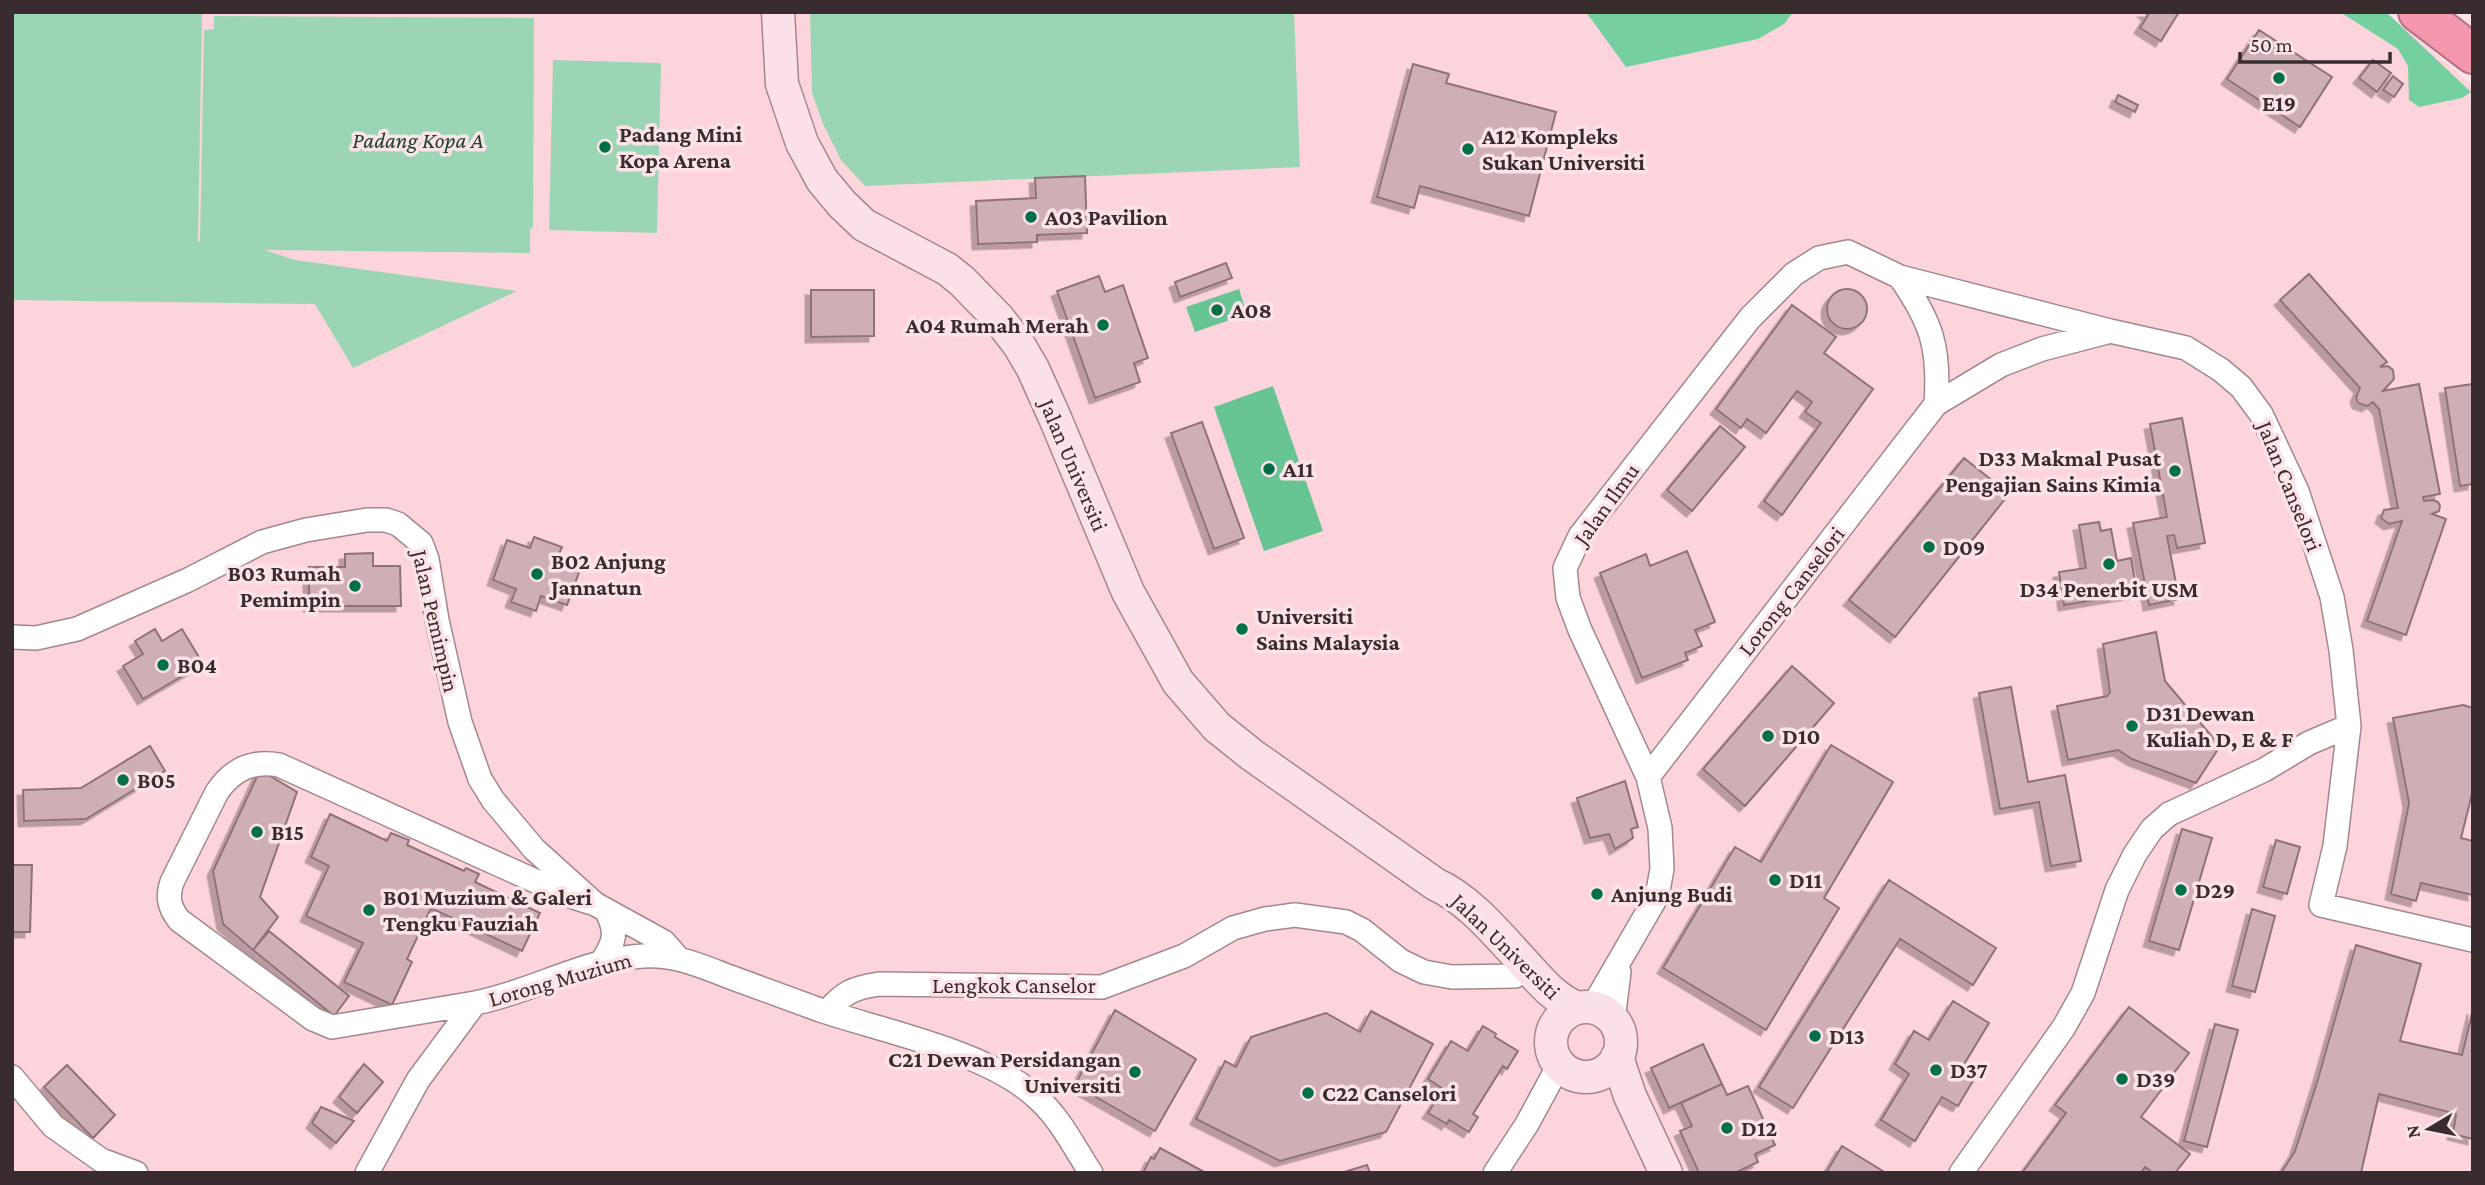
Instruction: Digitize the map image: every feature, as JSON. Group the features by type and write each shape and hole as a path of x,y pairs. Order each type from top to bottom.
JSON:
{"highway":[{"path":"2418,12 2473,54"}],"street":[{"name":"Jalan Universiti","path":"778,12 782,84 802,143 822,180 864,225 947,269 999,318 1033,369 1128,592 1178,682 1217,727 1252,755 1435,884 1454,893 1553,995 1594,1012"},
{"name":"Jalan Ilmu","path":"1594,1012 1657,896 1662,869 1660,828 1648,778 1568,598 1565,568 1580,536 1719,355 1765,302 1794,274 1819,258 1848,252 1900,277"},
{"name":"Jalan Canselori","path":"1900,277 2186,348 2241,387 2261,414 2297,491 2332,597 2341,650 2349,726 2336,846 2321,905 2473,940"},
{"path":"1900,277 1916,300 1934,339 1937,360 1936,404"},
{"name":"Lorong Canselori","path":"1648,778 1936,404 2001,365 2042,349 2110,331"},
{"name":"Jalan Pemimpin","path":"12,637 36,638 77,629 188,580 262,542 306,530 367,520 386,520 398,524 421,543 427,559 437,620 460,722 480,779 493,800 534,849 601,907 664,942 678,958"},
{"path":"1961,1173 2064,1027 2083,993 2117,890 2135,854 2152,829 2169,814 2264,769 2295,750 2349,726"},
{"path":"475,1003 332,1027 313,1019 179,920 169,903 172,882 216,792 225,780 234,772 254,764 265,762 279,765 564,894 601,907 614,924 614,937 601,963"},
{"name":"Jalan Universiti","path":"1435,884 1440,900 1515,976 1548,1019 1566,1059 1604,1092 1644,1173"},
{"name":"Lengkok Canselor","path":"827,1012 845,993 879,984 1102,987 1184,956 1233,928 1265,919 1295,915 1346,922 1362,930 1401,961 1424,972 1452,977 1515,976"},
{"name":"Lorong Muzium","path":"367,1173 418,1080 475,1003 501,998 601,963 644,956 678,958"},
{"path":"678,958 998,1070 1035,1095 1051,1112 1076,1161 1091,1173"},
{"path":"1495,1173 1566,1059 1556,1023 1565,1014 1594,1012 1620,1038 1617,1057 1610,1067 1599,1074 1566,1059"},
{"path":"1617,1057 1630,1096 1666,1173"},
{"path":"12,1077 52,1126 101,1160 136,1173"}],"shaded area":[{"name":"Universiti Sains Malaysia","path":"12,12 2386,12 2473,86 2473,1173 12,1173"},
{"path":"1586,12 1793,12 1784,24 1758,39 1626,67"},
{"path":"2340,12 2386,12 2471,92 2462,98 2419,107 2409,100 2408,66 2398,49"},
{"name":"A08","path":"1239,289 1247,314 1195,332 1186,307"},
{"name":"A11","path":"1273,386 1323,531 1264,551 1214,407"}],"green space":[{"name":"Padang Kopa A","path":"12,12 202,12 200,242 204,30 214,29 214,16 534,18 533,228 530,229 530,253 265,250 295,260 517,291 353,368 315,304 12,300"},
{"path":"810,12 1294,12 1300,167 865,186 841,160 823,124 812,93"},
{"name":"Padang Mini Kopa Arena","path":"553,60 661,63 657,233 549,230"}],"building":[{"path":"2144,12 2179,12 2161,41 2140,28 2148,15"},
{"name":"E19","path":"2259,30 2332,77 2300,127 2227,79"},
{"path":"2373,60 2391,73 2377,92 2359,78"},
{"name":"A12 Kompleks Sukan Universiti","path":"1413,64 1449,74 1446,83 1556,112 1529,216 1420,186 1414,208 1377,197"},
{"path":"2393,76 2403,84 2394,97 2383,90"},
{"path":"2118,95 2138,105 2135,112 2115,102"},
{"name":"A03 Pavilion","path":"1085,176 1087,233 1037,235 1037,242 978,244 976,201 1036,198 1035,178"},
{"path":"1226,263 1232,278 1180,297 1175,282"},
{"path":"2309,274 2387,362 2380,367 2388,366 2393,370 2394,379 2383,391 2419,384 2440,494 2423,497 2424,501 2438,502 2439,511 2432,514 2446,519 2406,635 2367,621 2402,521 2389,524 2381,518 2384,510 2398,508 2379,409 2373,402 2367,406 2358,403 2356,397 2360,388 2280,300"},
{"name":"A04 Rumah Merah","path":"1099,276 1105,292 1123,285 1148,358 1134,363 1140,382 1095,398 1057,291"},
{"path":"1847,289 1861,295 1867,309 1861,323 1847,329 1833,323 1827,309 1833,295"},
{"path":"811,290 874,290 874,336 811,337"},
{"path":"1792,305 1836,337 1824,353 1873,389 1782,515 1764,501 1821,423 1805,412 1812,402 1797,391 1766,433 1747,419 1741,428 1716,409"},
{"path":"2473,384 2473,484 2460,486 2445,388"},
{"name":"D33 Makmal Pusat Pengajian Sains Kimia","path":"2182,418 2205,543 2177,548 2174,535 2167,536 2179,599 2149,605 2133,523 2167,517 2150,424"},
{"path":"1202,422 1244,538 1214,549 1171,433"},
{"path":"1720,426 1745,447 1692,511 1667,490"},
{"name":"D09","path":"1964,458 2009,494 1895,637 1849,600"},
{"name":"D34 Penerbit USM","path":"2099,522 2101,531 2111,529 2117,561 2131,558 2137,593 2064,605 2059,572 2086,568 2079,525"},
{"name":"B02 Anjung Jannatun","path":"534,537 562,547 557,558 581,567 567,605 541,596 536,611 511,602 516,589 493,580 507,540 530,548"},
{"path":"1687,551 1715,622 1695,630 1702,646 1685,653 1688,660 1642,678 1600,573 1646,554 1650,566"},
{"name":"B03 Rumah Pemimpin","path":"373,553 373,566 400,566 401,606 309,606 309,567 345,567 345,554"},
{"name":"B04","path":"155,629 162,641 182,629 203,664 143,699 123,666 143,654 135,641"},
{"name":"D31 Dewan Kuliah D, E & F","path":"2156,632 2165,681 2220,746 2196,783 2132,759 2118,750 2068,760 2057,706 2107,696 2110,692 2103,644"},
{"name":"D10","path":"1792,666 1834,703 1745,806 1703,769"},
{"path":"2011,687 2028,782 2065,775 2081,861 2051,866 2039,802 2000,809 1979,693"},
{"path":"2463,705 2473,708 2473,790 2461,838 2473,841 2473,895 2421,883 2416,901 2391,894 2409,803 2393,718"},
{"name":"D11","path":"1831,745 1893,782 1824,898 1839,908 1766,1030 1663,968 1735,847 1761,862"},
{"name":"B05","path":"150,746 165,771 86,819 24,821 23,790 81,788"},
{"name":"B15","path":"260,770 297,792 260,897 278,917 253,950 223,924 213,871"},
{"path":"1625,781 1638,827 1631,829 1633,838 1615,849 1609,834 1590,838 1577,798"},
{"name":"B01 Muzium & Galeri Tengku Fauziah","path":"330,814 387,841 391,833 409,840 407,845 464,871 466,868 479,874 475,882 540,913 522,951 431,908 407,959 412,962 392,1005 344,982 363,943 306,916 329,866 311,857"},
{"name":"D29","path":"2182,829 2212,838 2179,950 2149,941"},
{"path":"2276,840 2300,847 2287,894 2263,887"},
{"path":"12,865 32,865 30,932 12,932"},
{"name":"D13","path":"1889,880 1996,948 1973,985 1900,939 1793,1108 1759,1087"},
{"path":"2252,909 2275,916 2255,992 2232,986"},
{"path":"269,931 349,996 334,1016 253,950"},
{"path":"2356,945 2421,964 2400,1041 2462,1055 2473,1009 2473,1139 2453,1134 2456,1114 2379,1094 2361,1173 2281,1173 2295,1151"},
{"name":"D37","path":"1953,1001 1989,1023 1963,1066 1977,1074 1958,1106 1942,1097 1915,1141 1881,1120 1909,1074 1895,1064 1914,1031 1929,1040"},
{"name":"D39","path":"2129,1007 2189,1053 2141,1117 2190,1154 2175,1173 2153,1173 2145,1167 2141,1173 2022,1173 2066,1113 2055,1105"},
{"name":"C21 Dewan Persidangan Universiti","path":"1115,1010 1196,1059 1155,1131 1075,1085"},
{"name":"C22 Canselori","path":"1371,1011 1433,1044 1386,1132 1280,1161 1196,1119 1225,1061 1236,1067 1251,1037 1326,1013 1360,1032"},
{"path":"2215,1024 2238,1030 2207,1147 2184,1141"},
{"path":"1483,1026 1518,1051 1507,1069 1503,1066 1473,1114 1478,1117 1469,1132 1449,1120 1447,1124 1428,1113 1443,1089 1428,1079 1451,1041 1468,1051"},
{"path":"1703,1044 1722,1084 1669,1108 1651,1068"},
{"path":"364,1064 383,1082 357,1113 339,1097"},
{"path":"67,1065 115,1115 93,1138 44,1087"},
{"name":"D12","path":"1722,1084 1727,1095 1748,1086 1775,1145 1755,1154 1758,1162 1735,1173 1699,1173 1680,1131 1692,1126 1681,1103"},
{"path":"321,1107 354,1121 336,1143 312,1123"},
{"path":"1842,1146 1886,1173 1826,1173"},
{"path":"1160,1148 1206,1173 1143,1173 1151,1157 1154,1159"},
{"path":"1367,1165 1370,1173 1341,1173"}],"place":[{"name":"E19","path":"2279,78"},
{"name":"Padang Mini Kopa Arena","path":"605,147"},
{"name":"A12 Kompleks Sukan Universiti","path":"1468,149"},
{"name":"A03 Pavilion","path":"1031,217"},
{"name":"A08","path":"1217,310"},
{"name":"A04 Rumah Merah","path":"1103,325"},
{"name":"A11","path":"1269,469"},
{"name":"D33 Makmal Pusat Pengajian Sains Kimia","path":"2175,471"},
{"name":"D09","path":"1929,547"},
{"name":"D34 Penerbit USM","path":"2109,564"},
{"name":"B02 Anjung Jannatun","path":"537,574"},
{"name":"B03 Rumah Pemimpin","path":"355,586"},
{"name":"Universiti Sains Malaysia","path":"1242,629"},
{"name":"B04","path":"163,665"},
{"name":"D31 Dewan Kuliah D, E & F","path":"2132,726"},
{"name":"D10","path":"1768,736"},
{"name":"B05","path":"123,780"},
{"name":"B15","path":"257,832"},
{"name":"D11","path":"1775,880"},
{"name":"D29","path":"2181,890"},
{"name":"Anjung Budi","path":"1597,894"},
{"name":"B01 Muzium & Galeri Tengku Fauziah","path":"369,910"},
{"name":"D13","path":"1815,1036"},
{"name":"D37","path":"1936,1070"},
{"name":"C21 Dewan Persidangan Universiti","path":"1135,1072"},
{"name":"D39","path":"2122,1079"},
{"name":"C22 Canselori","path":"1308,1093"},
{"name":"D12","path":"1727,1128"}]}
